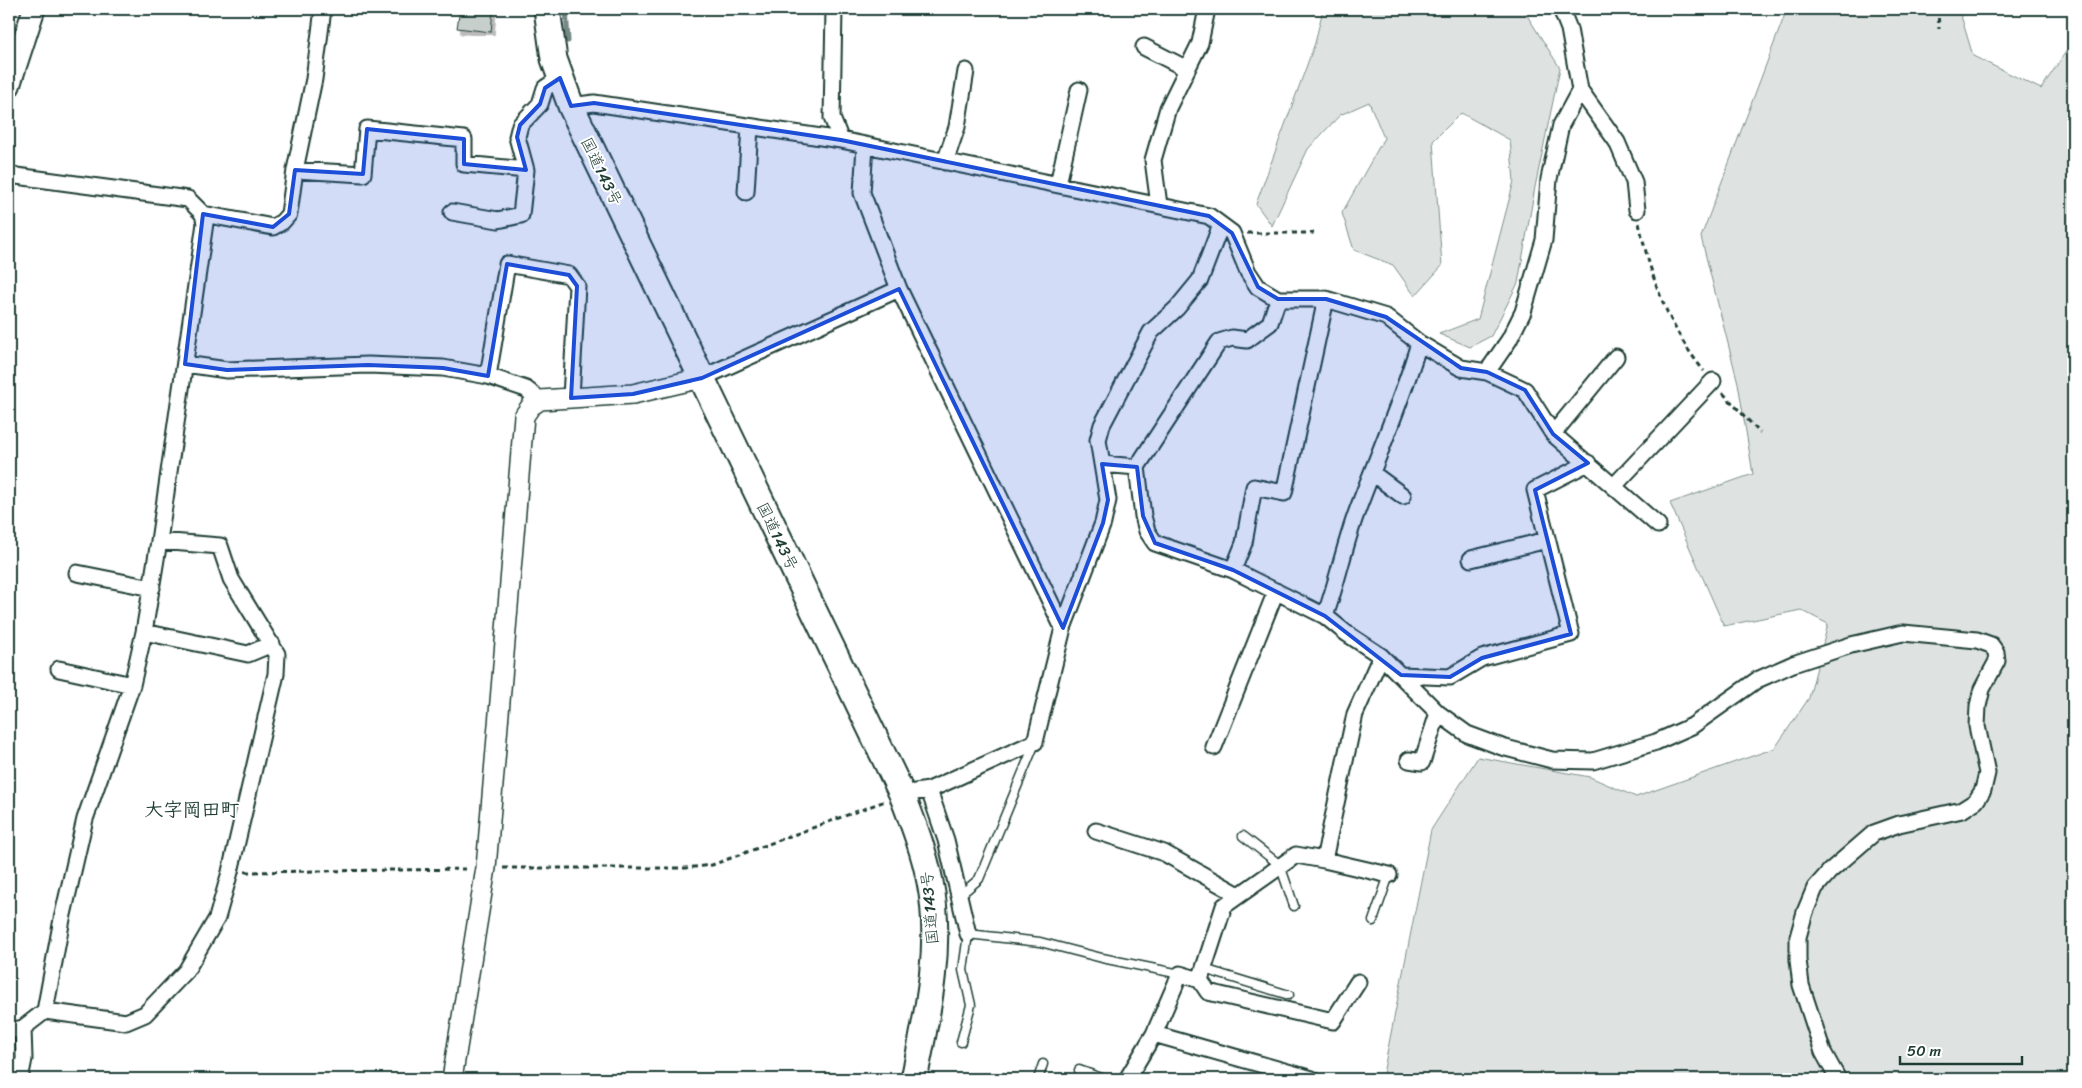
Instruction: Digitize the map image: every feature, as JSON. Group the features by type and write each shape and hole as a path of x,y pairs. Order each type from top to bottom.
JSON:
{"highway":[{"name":"国道143号","path":"547,9 554,59 571,106 902,794 922,849 930,884 933,920 931,982 914,1079"}],"main road":[{"path":"10,72 34,9"}],"street":[{"path":"203,214 273,227 282,222 289,214 295,170 314,79 323,9"},
{"path":"834,9 832,118 840,140"},
{"path":"1159,205 1153,160 1168,108 1200,42 1207,9"},
{"path":"1561,9 1569,30 1580,90 1617,142 1634,182 1636,210"},
{"path":"1144,46 1187,69"},
{"path":"946,162 957,127 966,71"},
{"path":"452,212 498,220 521,215 526,170 517,137 520,125 540,104 546,88 560,78"},
{"path":"1058,184 1079,90"},
{"path":"1487,372 1509,340 1523,312 1544,240 1550,179 1561,125 1580,90"},
{"path":"571,106 594,103 840,140 1209,216 1227,229 1248,272 1258,287 1278,299 1326,300 1386,317 1420,343 1461,368 1487,372 1525,390 1553,434 1658,525"},
{"path":"746,192 750,127"},
{"path":"295,170 363,174 367,129 464,139 464,164 526,170"},
{"path":"865,146 862,193 899,289 1063,628"},
{"path":"9,175 188,199 203,214 205,223 160,541 144,632 132,685 85,819 62,919 45,1011"},
{"path":"902,794 928,790 1036,742 1063,628 1103,523 1108,500 1098,440 1102,425 1151,332 1177,308 1200,280 1227,229"},
{"path":"488,376 507,264 569,275 576,286 571,398"},
{"path":"452,1079 486,868 524,416 531,406 540,400 633,394 702,378 899,289"},
{"path":"1278,299 1270,323 1247,340 1232,338 1219,342 1136,467 1147,531 1155,543 1233,570 1325,616 1346,634 1381,656 1438,713 1467,734 1502,747 1552,760 1593,760 1656,742 1692,726 1757,680 1793,664 1852,645 1903,633 1977,640 1991,645 1996,652 1997,661 1982,689 1978,706 1977,726 1987,773 1983,790 1976,801 1962,810 1899,824 1874,833 1830,871 1815,888 1805,912 1798,938 1801,986 1823,1052 1838,1079"},
{"path":"1233,570 1244,543 1254,486 1284,493 1326,300"},
{"path":"1325,616 1355,515 1408,380 1420,343"},
{"path":"1553,434 1616,357"},
{"path":"185,364 227,370 368,365 443,368 488,376 526,389 540,400"},
{"path":"1614,486 1713,381"},
{"path":"1401,675 1450,677 1482,658 1571,634 1535,490 1588,463"},
{"path":"1102,464 1136,467"},
{"path":"1372,473 1403,496"},
{"path":"1471,559 1547,540"},
{"path":"20,1079 24,1059 16,1029 45,1011 126,1022 145,1014 186,971 217,918 230,872 276,674 277,654 231,579 220,546 160,541"},
{"path":"77,573 152,588"},
{"path":"1214,747 1276,591"},
{"path":"144,632 248,654 272,644"},
{"path":"1324,860 1355,714 1381,656"},
{"path":"59,669 132,685"},
{"path":"1409,760 1422,762 1438,713"},
{"path":"928,790 946,840 968,934"},
{"path":"1096,831 1164,853 1239,895"},
{"path":"1358,982 1333,1021 1208,992 1202,974 1224,906 1296,854 1389,875"},
{"path":"1127,1079 1154,1034 1180,974 1202,974"},
{"path":"1154,1034 1312,1079"}],"lane":[{"path":"959,896 978,879 1036,742"},
{"path":"1243,836 1280,866 1294,906"},
{"path":"1373,921 1389,875"},
{"path":"961,1042 971,1004 963,970 968,934 1040,942 1102,958 1180,974"},
{"path":"1202,974 1289,994"},
{"path":"1038,1079 1043,1064"},
{"path":"1079,1070 1104,1079"}],"path":[{"path":"1938,9 1939,29"},
{"path":"1636,210 1661,300"},
{"path":"1227,229 1314,233"},
{"path":"230,872 486,868 686,868 712,865 902,794"}],"highlighted area":[{"path":"560,78 571,106 594,103 841,140 1209,216 1232,233 1258,287 1278,299 1326,299 1386,317 1461,368 1487,372 1525,390 1553,434 1588,463 1535,490 1571,634 1482,658 1450,677 1401,675 1325,616 1233,570 1155,543 1143,516 1137,467 1102,464 1108,500 1103,523 1063,628 899,289 702,378 633,394 571,398 577,286 569,275 507,264 488,376 443,368 368,365 227,370 185,364 203,214 273,227 289,214 295,170 363,174 367,129 464,139 464,164 526,170 517,137 520,125 540,104 545,88"}],"shaded area":[{"path":"1323,9 1523,9 1560,68 1535,187 1518,283 1491,336 1470,347 1439,334 1478,319 1514,181 1510,140 1461,113 1433,141 1442,266 1415,296 1393,265 1354,250 1342,213 1384,138 1369,102 1340,115 1308,149 1272,226 1256,204 1315,43"},
{"path":"1787,9 1959,9 1973,56 2041,89 2073,41 2073,1079 1382,1079 1431,830 1478,757 1590,777 1636,797 1775,748 1809,698 1828,624 1801,610 1724,626 1670,503 1753,474 1738,383 1701,237"}],"building":[{"path":"460,9 493,9 491,32 457,28"}],"waterway":[{"path":"566,9 568,41"}],"district":[{"name":"大字岡田町","path":"192,809"}]}
